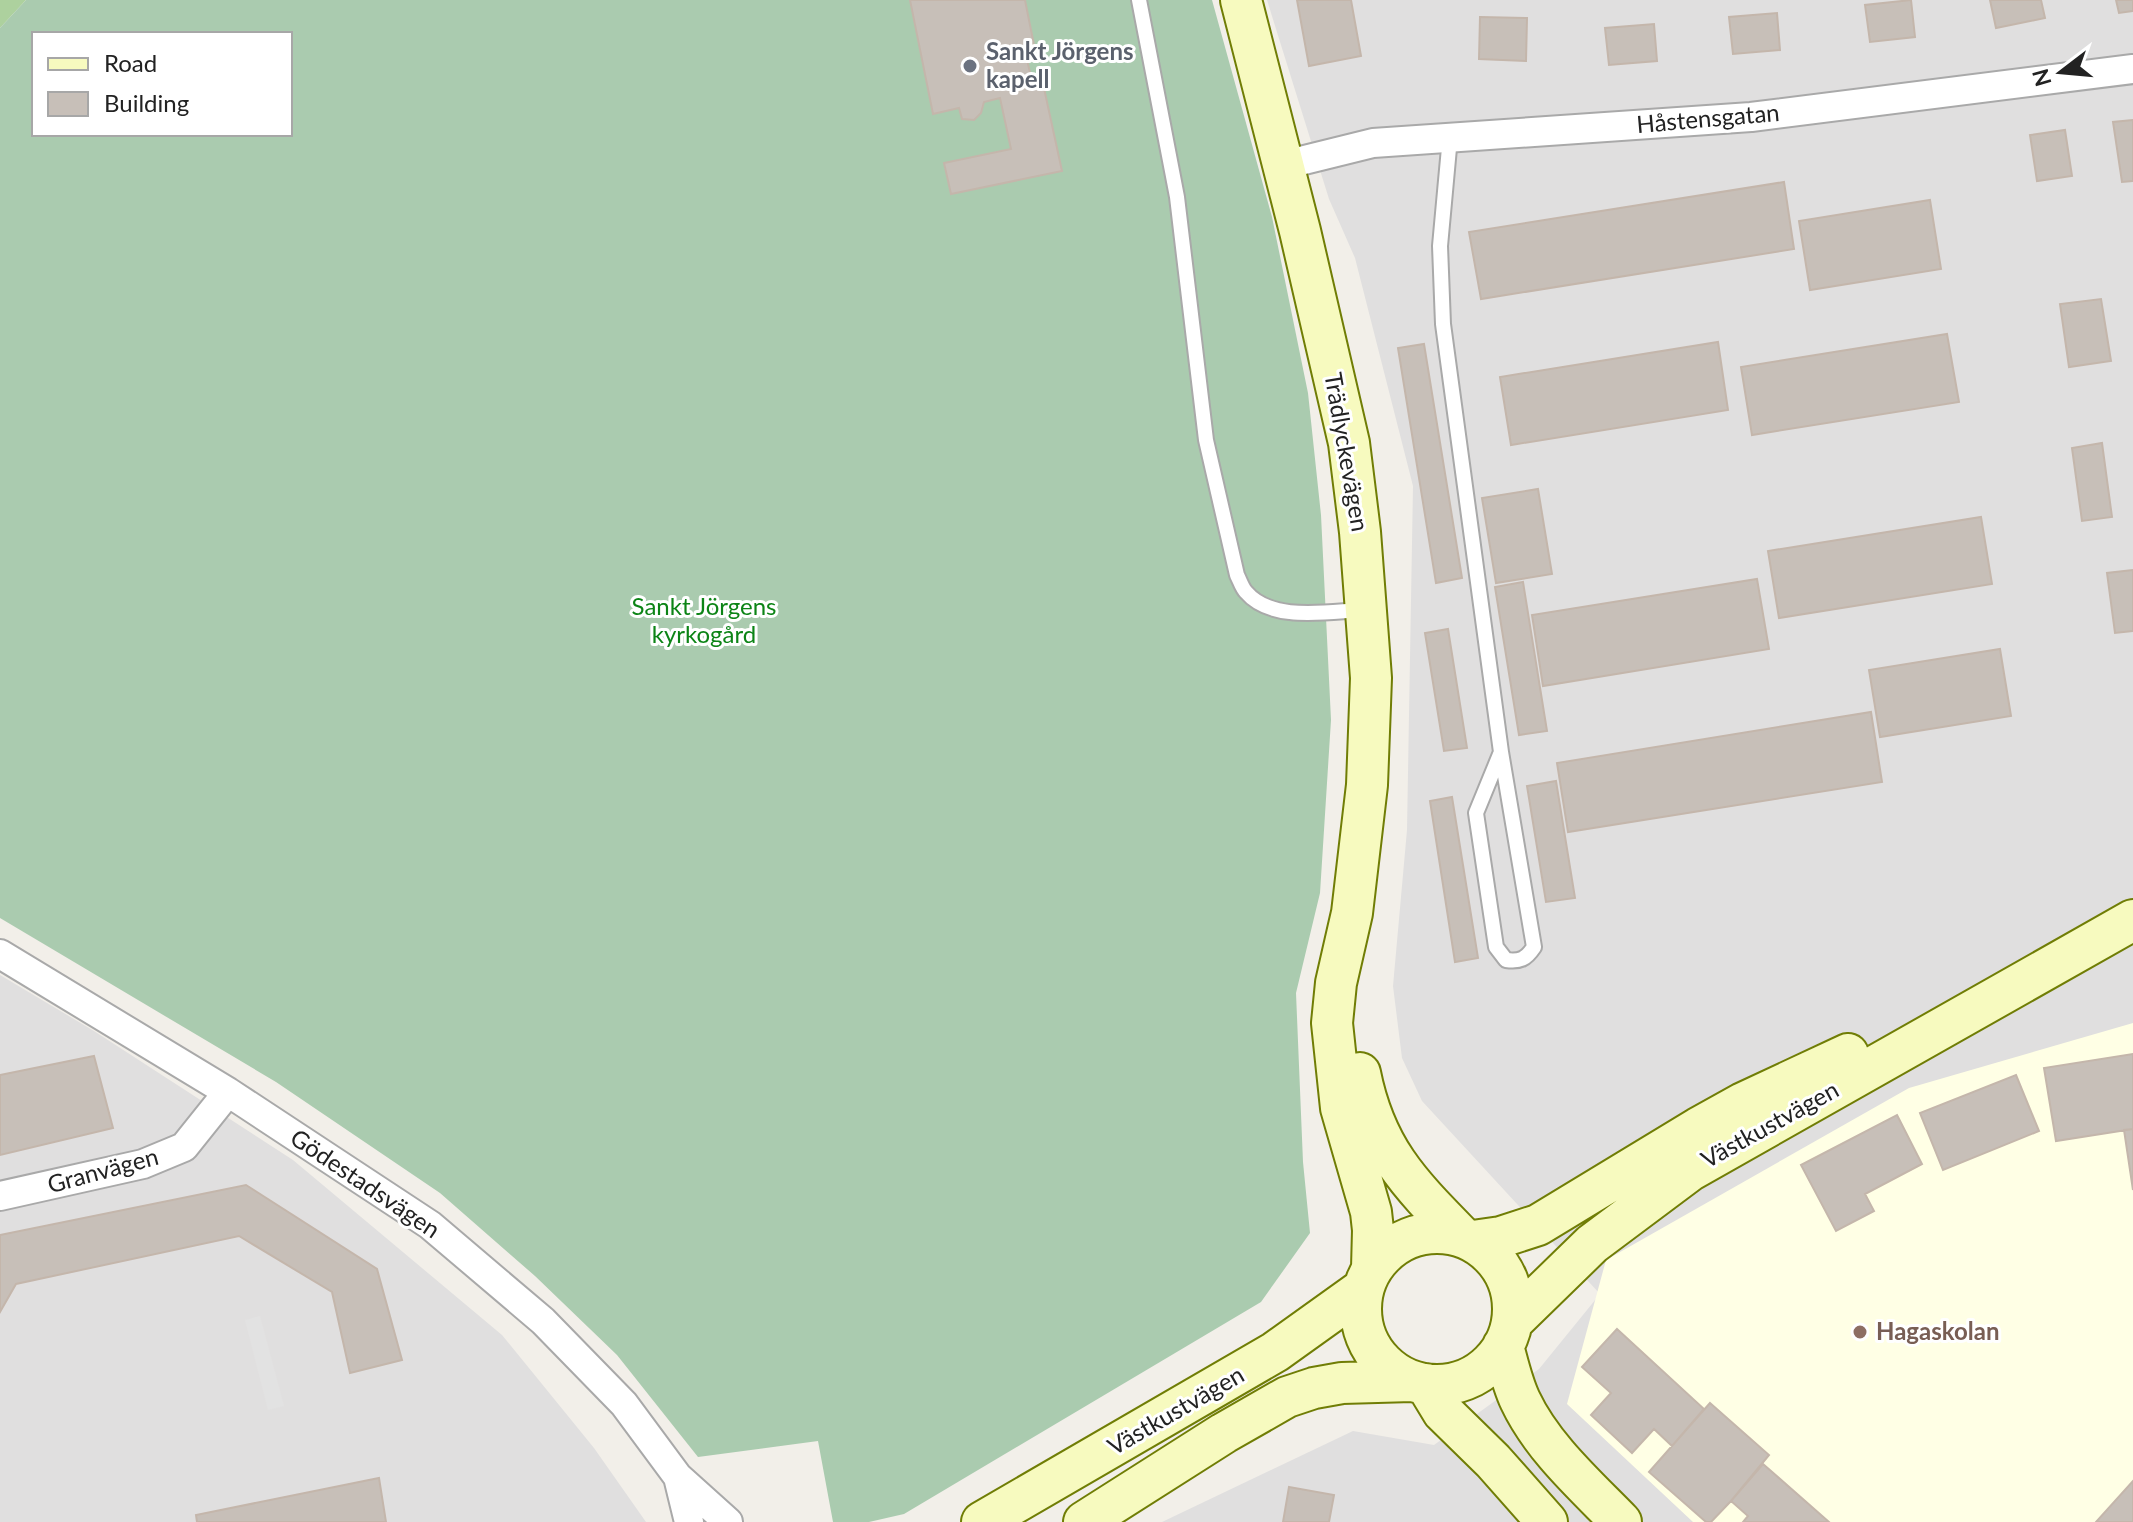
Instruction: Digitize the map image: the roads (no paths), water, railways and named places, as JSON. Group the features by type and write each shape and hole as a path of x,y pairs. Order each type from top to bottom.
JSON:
{"street":[{"name":"Trädlyckevägen","path":"1241,0 1284,165 1349,443 1367,610 1371,678 1367,785 1352,913 1336,983 1332,1023 1341,1108 1371,1212 1373,1230 1367,1278"},
{"name":"Håstensgatan","path":"1284,165 1373,143 1751,117 2133,69"},
{"name":"Trädlyckevägen","path":"1352,913 1358,1061 1371,1115 1398,1168 1467,1239"},
{"name":"Västkustvägen","path":"1508,1334 1592,1244 1691,1170 2133,920"},
{"name":"Gödestadsvägen","path":"0,954 228,1092 430,1225 543,1321 624,1404 678,1477 728,1522"},
{"name":"Västkustvägen","path":"1467,1239 1501,1237 1538,1225 1743,1103 2053,964"},
{"name":"Granvägen","path":"0,1196 143,1164 184,1147 228,1092"},
{"path":"1508,1334 1484,1369 1471,1377 1456,1383 1419,1383 1397,1374 1384,1364 1366,1337 1361,1322 1367,1278 1388,1249 1411,1237 1436,1232 1467,1239 1497,1262 1511,1290 1508,1334 1519,1399 1529,1417 1573,1471 1621,1522"},
{"name":"Västkustvägen","path":"982,1522 1275,1352 1367,1278"},
{"name":"Västkustvägen","path":"1084,1522 1287,1397 1342,1383 1373,1380 1419,1383"},
{"path":"1419,1383 1547,1522"},
{"name":"Gödestadsvägen","path":"678,1477 689,1522"}],"lane":[{"path":"1139,0 1177,197 1206,440 1237,575 1246,592 1259,603 1276,610 1367,610"},
{"path":"1450,137 1440,246 1443,324 1501,752 1534,947 1524,959 1516,961 1506,960 1496,947 1476,813 1501,752"}],"place":[{"name":"Sankt Jörgens kapell","path":"970,66"},
{"name":"Hagaskolan","path":"1860,1332"}],"park label":[{"name":"Sankt Jörgens kyrkogård","path":"704,621"}]}
